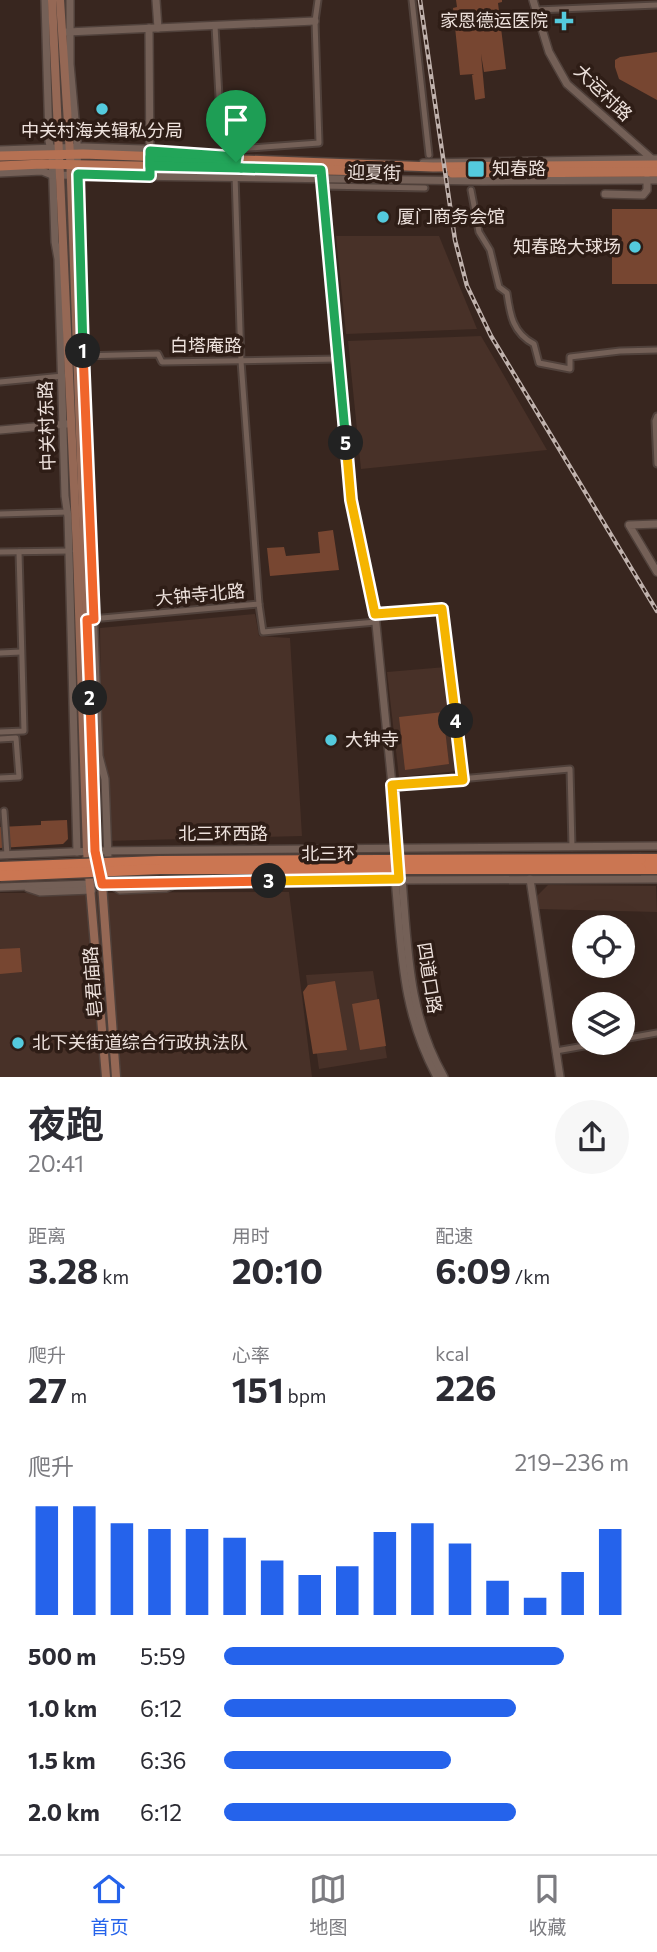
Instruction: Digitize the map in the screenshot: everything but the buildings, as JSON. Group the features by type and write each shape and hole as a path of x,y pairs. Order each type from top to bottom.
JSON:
{"highway":[{"name":"北三环","path":"0,876 160,869 641,864 657,859"},
{"name":"北三环","path":"0,867 159,860 641,864 657,869"}],"main road":[{"name":"中关村东路","path":"52,0 79,355 90,620 91,851"},
{"name":"中关村东路","path":"60,0 65,160 65,375 91,851"},
{"path":"0,156 150,163 236,162"},
{"path":"150,163 193,157 321,171 483,174 653,168"},
{"path":"0,166 65,160"},
{"path":"91,851 94,867"},
{"name":"皂君庙路","path":"94,867 105,884 116,1077"},
{"name":"皂君庙路","path":"94,867 92,887 106,1077"}],"street":[{"name":"中关村东路","path":"45,0 48,129 65,160"},
{"name":"中关村东路","path":"70,0 65,160 82,343 79,355"},
{"path":"156,0 158,28"},
{"path":"236,162 319,144 315,21 318,0"},
{"path":"412,0 429,155"},
{"name":"大运村路","path":"533,0 549,52 568,84 653,168"},
{"path":"536,10 657,5"},
{"path":"61,32 315,21"},
{"path":"215,26 221,132 236,162 241,361 259,604"},
{"path":"0,150 65,160 150,163 149,28"},
{"path":"0,173 42,171 65,160"},
{"path":"398,879 392,785 375,618 351,500 321,171 422,163 653,168"},
{"path":"653,168 657,180"},
{"path":"605,194 643,195 653,168"},
{"name":"迎夏街","path":"321,171 425,188"},
{"path":"471,190 479,232 490,250 499,287 507,293 510,316 522,337 534,344 539,363 570,369 570,357 657,350"},
{"name":"白塔庵路","path":"79,355 158,354 162,362 338,359"},
{"path":"0,382 65,375"},
{"path":"657,416 657,464"},
{"name":"中关村东路","path":"67,427 68,512 73,551 77,852"},
{"path":"0,430 67,427"},
{"path":"0,514 68,512"},
{"path":"657,524 629,525 657,572"},
{"path":"0,552 73,551"},
{"path":"0,732 24,731 19,552"},
{"name":"大钟寺北路","path":"90,620 259,604 263,632 268,633 375,618"},
{"path":"375,618 442,609 463,780"},
{"name":"中关村东路","path":"90,620 99,756 105,779 108,851 105,884"},
{"path":"0,653 22,652"},
{"path":"0,739 16,738 19,777 0,778"},
{"path":"392,785 570,769 572,847"},
{"path":"4,811 4,855"},
{"name":"北三环西路","path":"4,855 91,851 657,846"},
{"path":"341,849 341,880"},
{"path":"460,849 460,879"},
{"path":"51,853 52,885"},
{"path":"52,869 108,866"},
{"name":"四道口路","path":"398,879 409,1008 437,1077"},
{"name":"四道口路","path":"398,879 416,1009 430,1051 444,1077"},
{"path":"530,879 560,1077"},
{"path":"24,886 40,892 105,884 120,890 166,888 182,881 657,879"},
{"path":"0,887 92,887"},
{"path":"635,1037 657,1033"},
{"path":"556,1051 572,1048"}],"shaded area":[{"path":"456,0 502,0 498,3 506,69 484,72 481,54 485,98 475,100 474,74 460,75 453,8 457,7"},
{"path":"657,52 657,100 619,79 615,60"},
{"name":"知春路大球场","path":"612,209 657,209 657,284 612,284"},
{"path":"336,236 439,236 477,329 346,334"},
{"path":"481,336 547,450 361,469 348,341"},
{"path":"333,530 339,570 270,576 267,548 284,547 286,556 320,553 318,532"},
{"path":"255,614 259,636 290,638 302,836 103,841 100,628"},
{"path":"446,667 458,771 399,777 387,672"},
{"path":"443,712 449,764 405,770 399,717"},
{"path":"67,820 68,839 63,844 0,848 0,827 41,825 41,821"},
{"path":"548,885 656,886 657,912 538,909 537,896"},
{"path":"289,892 312,1077 0,1077 0,893"},
{"path":"20,948 22,972 0,974 0,949"},
{"path":"373,971 387,1058 319,1069 306,975"},
{"path":"335,981 347,1050 313,1054 303,992 308,985"},
{"path":"379,999 386,1046 360,1050 352,1004"}],"railway":[{"path":"420,0 455,240 467,286 491,336 657,611"}],"place":[{"name":"家恩德运医院","path":"564,21"},
{"name":"中关村海关辑私分局","path":"102,109"},
{"name":"知春路","path":"476,169"},
{"name":"厦门商务会馆","path":"383,217"},
{"name":"知春路大球场","path":"635,247"},
{"name":"大钟寺","path":"331,740"},
{"name":"北下关街道综合行政执法队","path":"18,1043"}],"route":[{"path":"236,162 150,157 150,166 150,176 78,174 94,619 87,620 95,851 102,884 399,879 392,785 463,780 442,609 375,614 351,500 321,170 150,166 150,157 150,151 237,157 236,162"}]}
